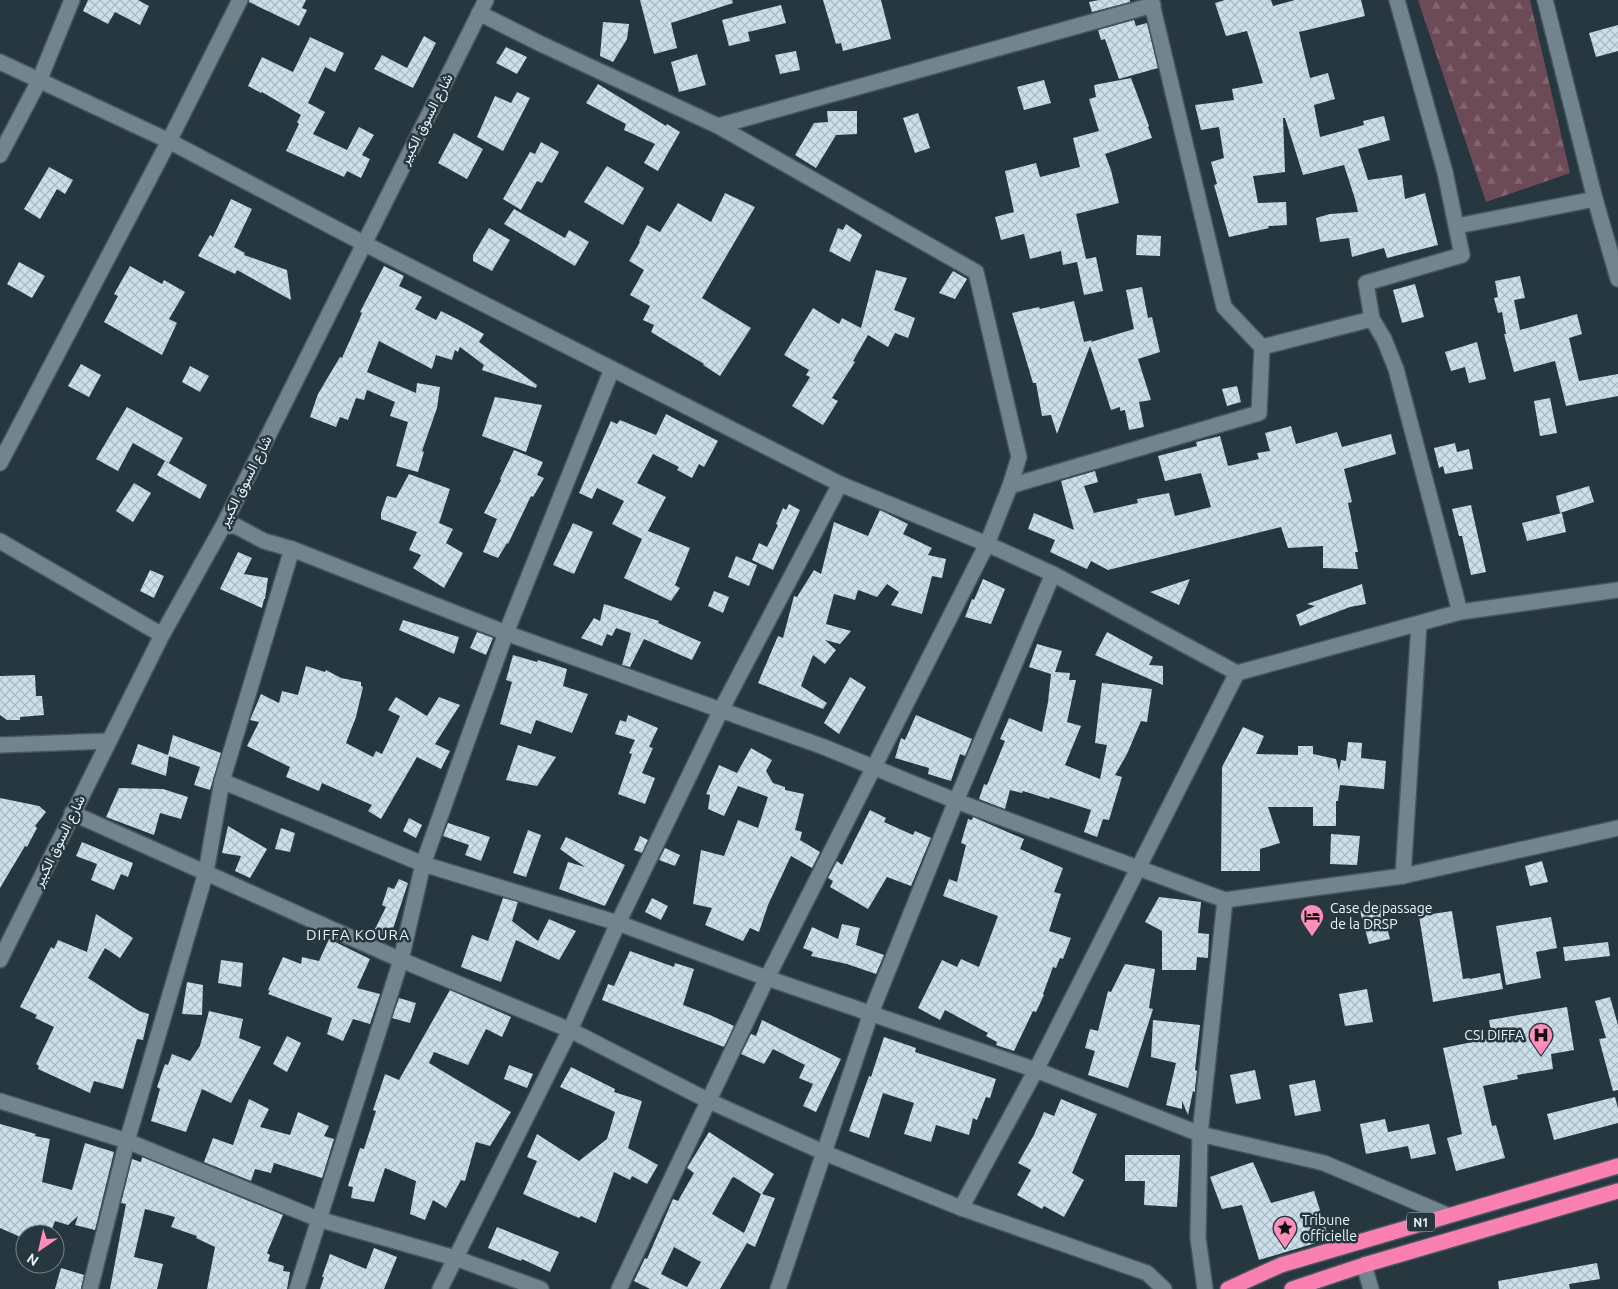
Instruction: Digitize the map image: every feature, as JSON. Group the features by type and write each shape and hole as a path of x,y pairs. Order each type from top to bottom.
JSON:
{"highway":[{"name":"N1","path":"1228,1289 1281,1265 1618,1166"},
{"name":"N1","path":"1292,1289 1364,1265 1618,1191"}],"street":[{"path":"0,155 39,81 72,0"},
{"path":"0,463 169,141 240,0"},
{"path":"1397,0 1445,172 1462,256 1366,283 1372,319 1384,339 1396,369 1460,612"},
{"path":"1545,0 1595,199 1618,279"},
{"path":"718,126 1152,3 1224,306 1262,347 1259,413 1010,486"},
{"path":"483,7 541,44 718,126 976,272 1019,457 1010,486 987,544 767,978 619,1289"},
{"name":"شارع السوق الكبير","path":"0,960 162,635 224,526 483,7"},
{"path":"0,62 169,141 364,244 840,484 987,544 1054,574 1237,674 1460,612 1618,590"},
{"path":"1457,226 1595,199"},
{"path":"1262,347 1372,319"},
{"path":"297,1289 401,960 422,864 506,634 612,369"},
{"path":"440,1289 570,1030 618,923 721,710 840,484"},
{"path":"224,526 236,526 264,541 292,549 506,634 824,747 956,801 1225,900 1403,876 1618,828"},
{"path":"0,541 162,635"},
{"path":"90,1289 127,1141 206,872 222,781 292,549"},
{"path":"778,1289 871,1013 956,801 1054,574"},
{"path":"1403,876 1420,624"},
{"path":"961,1208 1036,1070 1237,674"},
{"path":"0,745 109,741"},
{"path":"222,781 422,864 618,923 767,978 1036,1070 1200,1134 1324,1164 1447,1215"},
{"path":"72,813 401,960 570,1030 709,1101 824,1153 961,1208 1147,1273 1164,1289"},
{"path":"1205,1289 1198,1238 1200,1134 1225,900"},
{"path":"0,1101 127,1141 318,1219 455,1258 541,1289"},
{"path":"1364,1265 1371,1289"}],"green space":[{"path":"1418,0 1530,0 1570,173 1486,202"}],"building":[{"path":"88,0 138,0 149,6 140,25 115,12 108,24 83,11"},
{"path":"249,0 306,0 302,8 307,10 299,26 249,2"},
{"path":"640,0 732,0 733,3 671,23 677,48 654,54"},
{"path":"823,0 881,0 891,39 843,51 841,43 836,44"},
{"path":"1099,0 1130,0 1130,2 1092,12 1089,2"},
{"path":"1225,0 1271,0 1273,6 1295,0 1361,0 1365,16 1299,32 1310,78 1328,73 1335,99 1314,105 1320,137 1364,125 1363,121 1384,116 1390,140 1358,149 1368,180 1402,175 1405,199 1425,193 1438,245 1387,258 1384,248 1352,257 1349,238 1320,242 1316,218 1330,214 1358,212 1355,199 1344,165 1303,175 1285,118 1283,118 1285,172 1253,176 1258,203 1286,202 1287,225 1268,226 1269,228 1229,237 1214,185 1217,184 1211,162 1224,158 1219,127 1201,130 1195,105 1234,100 1232,89 1263,83 1247,31 1226,36 1215,3"},
{"path":"781,5 786,23 748,32 750,41 729,46 722,20"},
{"path":"1134,20 1136,26 1147,23 1158,68 1119,79 1105,39 1101,40 1098,30"},
{"path":"603,22 629,24 627,39 613,62 600,56"},
{"path":"1618,25 1618,51 1596,57 1589,33"},
{"path":"424,36 436,43 413,88 374,69 382,55 407,68"},
{"path":"310,37 344,53 335,72 325,67 308,103 325,112 313,134 347,150 359,127 374,135 362,155 370,159 361,178 347,171 344,177 286,151 299,124 297,122 301,115 248,86 262,57 293,72"},
{"path":"506,47 527,57 517,74 496,63"},
{"path":"796,51 800,70 780,74 775,55"},
{"path":"697,54 706,85 679,92 671,62"},
{"path":"1131,78 1152,138 1105,154 1119,203 1076,214 1086,259 1096,257 1103,291 1084,295 1077,262 1063,265 1061,251 1030,259 1024,234 1001,240 995,217 1014,212 1005,171 1036,163 1040,177 1080,167 1073,138 1099,131 1089,99 1096,97 1094,85"},
{"path":"1044,80 1051,103 1024,110 1017,87"},
{"path":"598,84 666,126 667,124 680,132 658,171 644,163 655,144 624,130 626,124 586,103"},
{"path":"517,92 530,98 503,151 477,137 495,96 511,103"},
{"path":"827,111 857,111 857,134 836,135 816,168 795,155 814,123 828,122"},
{"path":"918,113 930,148 915,153 903,118"},
{"path":"454,133 483,149 467,179 438,163"},
{"path":"541,142 559,152 542,183 537,181 521,210 503,199 530,152 535,154"},
{"path":"607,166 644,188 623,225 584,202"},
{"path":"49,167 73,180 65,194 57,189 40,219 24,209"},
{"path":"725,193 755,207 702,298 751,328 720,376 704,364 651,332 654,325 643,320 650,306 630,295 644,270 629,261 647,225 660,232 678,203 711,222"},
{"path":"231,199 252,209 234,247 245,253 244,255 287,270 291,300 237,270 235,274 198,256 210,235 213,237"},
{"path":"514,209 565,238 569,230 589,242 575,266 504,224"},
{"path":"846,224 862,235 850,262 829,251 838,228 843,230"},
{"path":"489,228 510,240 492,271 473,261 473,255"},
{"path":"1137,235 1161,236 1160,256 1136,255"},
{"path":"19,262 45,276 32,298 7,284"},
{"path":"130,266 162,284 164,280 185,292 169,319 177,323 162,355 104,322 118,296 114,294"},
{"path":"384,266 404,276 399,286 422,297 415,309 436,320 441,311 484,334 479,342 537,385 536,388 482,370 484,365 460,347 458,352 455,350 452,360 436,355 432,369 379,341 367,372 416,393 417,383 440,387 437,408 422,451 424,452 418,472 396,466 408,422 390,416 395,402 367,390 364,400 356,398 348,420 340,417 336,427 310,417 318,394 340,357 342,358 362,313 360,312"},
{"path":"876,270 907,278 894,310 915,318 908,338 895,333 888,347 868,335 853,361 855,362 832,398 838,401 823,425 792,406 810,377 806,375 809,370 784,355 813,308 839,324 842,318 861,328"},
{"path":"953,271 967,279 955,299 939,293"},
{"path":"1520,276 1525,298 1514,300 1520,330 1577,314 1582,334 1569,338 1579,381 1618,374 1618,396 1566,406 1555,361 1514,372 1504,334 1506,334 1502,312 1498,313 1494,298 1498,297 1495,281"},
{"path":"1415,284 1424,317 1402,323 1393,290"},
{"path":"1142,287 1148,318 1152,317 1160,352 1138,359 1151,400 1139,402 1144,427 1129,430 1125,410 1120,411 1120,407 1111,410 1090,346 1057,434 1051,415 1042,416 1036,383 1033,383 1012,313 1074,301 1084,342 1092,340 1091,342 1134,329 1126,290"},
{"path":"1477,342 1486,379 1469,383 1465,367 1451,371 1445,352"},
{"path":"81,364 101,375 89,397 68,386"},
{"path":"190,366 209,376 200,392 182,382"},
{"path":"1237,386 1241,402 1227,406 1222,389"},
{"path":"495,397 542,405 526,452 482,436"},
{"path":"1550,398 1557,433 1540,436 1534,401"},
{"path":"127,407 183,438 169,463 133,443 118,471 96,459"},
{"path":"666,414 718,441 704,467 699,464 692,478 677,470 679,467 653,454 637,483 666,497 648,531 690,548 675,585 680,588 671,601 624,578 642,539 612,524 624,501 597,488 592,499 579,493 611,421 617,424 620,420 656,435"},
{"path":"1291,426 1296,444 1337,432 1342,447 1391,434 1396,454 1344,469 1352,502 1348,503 1358,552 1355,552 1358,569 1323,568 1323,546 1288,548 1281,527 1108,570 1091,561 1087,569 1050,552 1055,540 1028,529 1034,513 1074,530 1061,481 1095,471 1098,482 1084,486 1094,513 1138,503 1137,499 1169,493 1175,516 1211,507 1201,473 1165,481 1158,456 1197,446 1196,442 1220,436 1228,466 1259,459 1257,453 1270,451 1265,433"},
{"path":"1455,443 1457,452 1469,449 1473,469 1445,474 1443,466 1439,468 1434,448"},
{"path":"514,450 543,462 537,475 544,478 533,497 531,496 508,544 498,558 483,552 497,519 484,513"},
{"path":"165,461 207,485 200,499 157,475"},
{"path":"409,474 450,489 439,523 453,529 446,543 463,553 444,588 413,568 421,555 409,550 417,532 381,519 381,513 387,496 396,498"},
{"path":"134,483 151,493 133,522 116,511"},
{"path":"1589,486 1594,502 1560,513 1556,496"},
{"path":"789,504 800,510 773,570 752,560 759,543 767,547 778,525 776,524 783,508 786,510"},
{"path":"1471,505 1486,572 1471,575 1462,536 1459,536 1452,509"},
{"path":"880,510 908,524 903,534 932,548 928,555 946,559 942,578 932,576 922,614 891,605 899,592 887,584 877,597 858,590 855,600 834,594 826,624 851,631 840,644 825,640 836,650 825,664 813,655 801,686 827,703 823,709 758,683 778,636 783,638 794,596 797,597 814,570 821,574 834,522 868,536"},
{"path":"1562,513 1566,532 1527,541 1522,523"},
{"path":"573,523 593,532 574,574 553,565"},
{"path":"238,552 252,558 244,574 268,578 262,608 220,589"},
{"path":"736,556 757,565 749,586 728,577"},
{"path":"150,570 164,576 154,598 140,591"},
{"path":"983,579 1005,589 991,624 965,617"},
{"path":"1190,579 1179,605 1150,592"},
{"path":"1362,584 1366,604 1350,607 1300,626 1296,615 1315,606 1307,604"},
{"path":"714,591 729,597 723,613 708,606"},
{"path":"604,604 659,621 658,623 701,642 692,660 644,639 630,667 622,665 631,633 616,628 612,636 607,634 602,646 581,638 594,618 600,621"},
{"path":"403,620 459,637 454,654 399,630"},
{"path":"477,632 493,638 486,655 470,648"},
{"path":"1107,632 1153,657 1149,665 1163,666 1163,685 1095,655"},
{"path":"1037,644 1062,651 1055,672 1070,673 1069,680 1076,680 1067,722 1081,726 1065,765 1100,779 1107,745 1095,743 1102,683 1152,689 1147,722 1141,721 1127,754 1115,775 1122,777 1109,820 1103,819 1097,837 1084,832 1091,810 1023,791 1022,793 1010,790 1005,809 979,799 984,784 987,785 1005,741 1000,739 1009,718 1042,732 1051,674 1029,667"},
{"path":"513,655 567,669 563,686 588,694 572,733 536,720 531,734 500,724 512,682 506,680"},
{"path":"306,666 325,672 326,670 341,678 361,682 363,687 356,717 346,743 373,757 376,751 382,754 400,716 388,710 396,697 427,716 439,697 460,705 435,744 450,751 441,769 417,757 381,819 368,811 372,805 322,783 319,791 286,777 290,767 247,746 259,722 250,720 261,694 279,703 282,691 298,695"},
{"path":"35,675 36,696 42,696 44,715 20,717 20,720 7,720 0,715 0,676"},
{"path":"850,677 866,687 839,734 824,723"},
{"path":"628,715 658,728 649,747 653,748 642,773 655,778 645,804 618,794 632,754 629,753 635,740 615,734 620,720 626,722"},
{"path":"916,715 972,739 965,756 960,754 951,781 928,774 929,768 895,758 901,738 905,740"},
{"path":"1243,727 1264,736 1256,754 1298,755 1298,746 1313,746 1313,754 1336,759 1339,771 1341,760 1346,761 1348,742 1362,743 1361,758 1386,761 1384,789 1340,785 1338,801 1336,801 1336,826 1313,826 1313,807 1268,807 1280,843 1260,849 1260,871 1221,871 1222,767"},
{"path":"173,735 221,753 210,790 194,785 200,767 169,756 166,776 131,764 138,744 168,755"},
{"path":"518,745 556,757 537,786 506,780"},
{"path":"751,748 772,760 766,771 773,783 785,787 785,790 804,794 795,830 802,832 800,840 820,852 812,868 791,856 768,905 759,932 750,928 743,941 705,925 712,908 693,904 701,850 724,856 738,820 758,828 768,797 738,786 724,816 708,809 710,795 706,794 719,765 737,773"},
{"path":"119,788 163,789 188,797 181,819 160,813 154,835 106,817"},
{"path":"0,798 39,806 46,812 35,826 37,828 27,847 25,846 0,888"},
{"path":"870,810 886,818 884,822 913,835 915,831 931,838 911,886 887,877 868,909 830,887 833,881 828,878 837,861 842,865"},
{"path":"973,817 1024,839 1020,849 1063,868 1054,892 1061,894 1049,931 1071,938 1063,959 1060,958 1056,968 1053,967 1044,995 1036,1012 1033,1011 1014,1051 996,1045 997,1042 986,1036 988,1033 945,1010 940,1020 918,1008 942,960 957,967 961,959 979,967 998,916 943,896 949,879 957,882 966,845 961,843 968,819 972,820"},
{"path":"409,818 422,825 416,838 403,831"},
{"path":"448,823 490,837 481,861 465,855 469,845 443,836"},
{"path":"228,826 267,849 250,878 235,871 241,856 222,853"},
{"path":"281,828 295,833 290,852 275,849"},
{"path":"528,830 541,835 526,877 513,873"},
{"path":"1331,834 1360,836 1357,865 1330,864"},
{"path":"640,836 648,840 642,853 634,850"},
{"path":"566,837 625,865 605,906 559,889 568,862 585,867 560,849"},
{"path":"82,842 133,863 128,877 121,874 114,890 91,880 97,864 76,856"},
{"path":"665,848 680,855 675,866 659,860"},
{"path":"1542,861 1548,882 1530,886 1525,866"},
{"path":"399,879 408,883 390,938 374,931 386,907 382,905 388,887 394,889"},
{"path":"1159,897 1201,902 1198,933 1209,934 1208,958 1197,957 1196,970 1162,970 1162,931 1145,922"},
{"path":"503,898 518,902 512,921 538,941 549,919 576,931 559,960 516,940 501,982 461,967 472,935 488,941"},
{"path":"652,898 668,906 661,920 645,912"},
{"path":"1381,905 1390,939 1369,944 1360,911"},
{"path":"1452,911 1463,979 1500,973 1503,989 1433,1002 1419,916"},
{"path":"96,914 133,938 120,958 105,948 88,978 139,1011 149,1014 143,1040 137,1039 123,1089 94,1081 90,1093 38,1069 39,1066 36,1064 54,1027 35,1018 37,1015 20,1007 51,947 54,949 58,940 87,952"},
{"path":"1551,917 1557,948 1536,952 1541,978 1506,985 1496,926"},
{"path":"842,924 860,928 856,945 884,955 876,974 847,964 811,956 813,952 803,948 812,927 838,939"},
{"path":"329,939 370,959 357,988 380,994 370,1024 353,1019 343,1041 327,1034 332,1018 268,994 270,991 268,990 283,957 301,964 302,957 319,961"},
{"path":"1608,942 1610,956 1565,961 1563,947"},
{"path":"630,951 674,967 675,963 694,969 683,1005 734,1026 724,1047 602,1000 608,984 614,986"},
{"path":"221,960 243,963 241,987 218,983"},
{"path":"1125,964 1155,969 1149,1008 1153,1009 1128,1088 1088,1075 1095,1051 1085,1048 1090,1029 1098,1031 1108,991 1111,992"},
{"path":"187,982 203,985 202,1015 182,1014"},
{"path":"1367,989 1373,1022 1345,1026 1339,994"},
{"path":"450,990 511,1017 502,1037 486,1029 468,1065 434,1052 429,1063 511,1112 490,1146 476,1142 465,1181 461,1180 446,1208 433,1200 425,1220 410,1214 416,1181 385,1168 374,1202 351,1198 353,1187 348,1186 360,1148 364,1149 376,1111 373,1110 385,1074 399,1080"},
{"path":"1610,997 1618,1025 1618,1090 1613,1091 1599,1039 1606,1038 1595,1001"},
{"path":"399,998 416,1003 410,1023 392,1018"},
{"path":"1567,1007 1574,1050 1551,1054 1553,1069 1517,1075 1518,1079 1483,1086 1492,1126 1496,1125 1505,1158 1456,1171 1447,1138 1462,1134 1443,1048 1492,1038 1489,1020"},
{"path":"209,1011 243,1019 239,1038 261,1047 231,1103 202,1089 186,1132 151,1121 160,1089 157,1087 165,1064 168,1065 172,1054 190,1061 200,1046"},
{"path":"762,1020 841,1059 816,1112 803,1106 813,1084 799,1078 805,1065 773,1049 764,1064 741,1054 751,1034 756,1036"},
{"path":"1153,1020 1200,1025 1195,1070 1197,1071 1195,1092 1193,1091 1188,1115 1182,1101 1182,1109 1166,1105 1176,1063 1151,1057"},
{"path":"287,1036 301,1043 287,1072 273,1064"},
{"path":"884,1037 916,1048 915,1052 996,1079 990,1098 986,1097 977,1120 973,1118 969,1135 936,1125 931,1142 904,1134 914,1103 883,1093 869,1138 849,1131 869,1076 871,1077"},
{"path":"509,1065 533,1074 527,1088 504,1079"},
{"path":"571,1067 615,1089 614,1092 642,1101 628,1148 658,1165 647,1184 632,1176 630,1180 614,1172 596,1223 581,1216 579,1218 523,1194 537,1161 527,1157 537,1134 579,1161 607,1139 615,1112 560,1087"},
{"path":"1255,1070 1261,1099 1236,1104 1230,1075"},
{"path":"1315,1080 1321,1111 1295,1116 1289,1085"},
{"path":"1615,1097 1618,1108 1618,1123 1554,1140 1547,1114"},
{"path":"249,1099 269,1109 260,1127 290,1135 298,1112 329,1126 324,1136 334,1139 322,1178 274,1163 271,1173 255,1169 251,1181 204,1162 213,1138 233,1145"},
{"path":"1061,1099 1097,1114 1072,1173 1084,1180 1064,1217 1044,1206 1042,1209 1017,1195 1031,1170 1018,1163 1034,1135 1044,1112 1054,1116"},
{"path":"1385,1119 1388,1132 1429,1124 1436,1154 1411,1159 1408,1146 1366,1154 1360,1124"},
{"path":"0,1124 50,1139 42,1182 72,1190 85,1143 114,1152 95,1230 75,1225 78,1216 68,1225 55,1221 54,1224 15,1224 15,1235 0,1228"},
{"path":"709,1132 774,1174 762,1194 775,1198 755,1247 747,1243 720,1289 650,1289 634,1281 645,1258 647,1259 673,1199 678,1201 694,1173 687,1168","holes":["734,1177 761,1194 744,1233 712,1214","674,1247 701,1262 687,1287 661,1274"]},
{"path":"1125,1155 1180,1155 1177,1207 1144,1205 1145,1181 1125,1181"},
{"path":"142,1157 283,1215 267,1253 270,1255 268,1261 284,1266 283,1271 290,1272 287,1289 207,1289 215,1247 196,1238 197,1236 171,1227 175,1217 145,1209 134,1257 163,1264 157,1289 110,1289 126,1204 121,1203 132,1159 141,1162"},
{"path":"1253,1162 1271,1203 1314,1191 1329,1239 1259,1260 1242,1205 1222,1209 1210,1177"},
{"path":"497,1227 559,1252 550,1272 522,1259 521,1261 488,1248"},
{"path":"374,1248 397,1257 384,1289 320,1289 330,1254 366,1269"},
{"path":"1597,1263 1600,1279 1569,1284 1570,1289 1499,1289 1498,1281"},
{"path":"65,1269 84,1275 81,1289 55,1289 59,1274 65,1274"}],"place":[{"name":"Case de passage de la DRSP","path":"1312,937"},
{"name":"CSI DIFFA","path":"1541,1056"},
{"name":"Tribune officielle","path":"1285,1249"}],"district":[{"name":"DIFFA KOURA","path":"358,934"}]}
